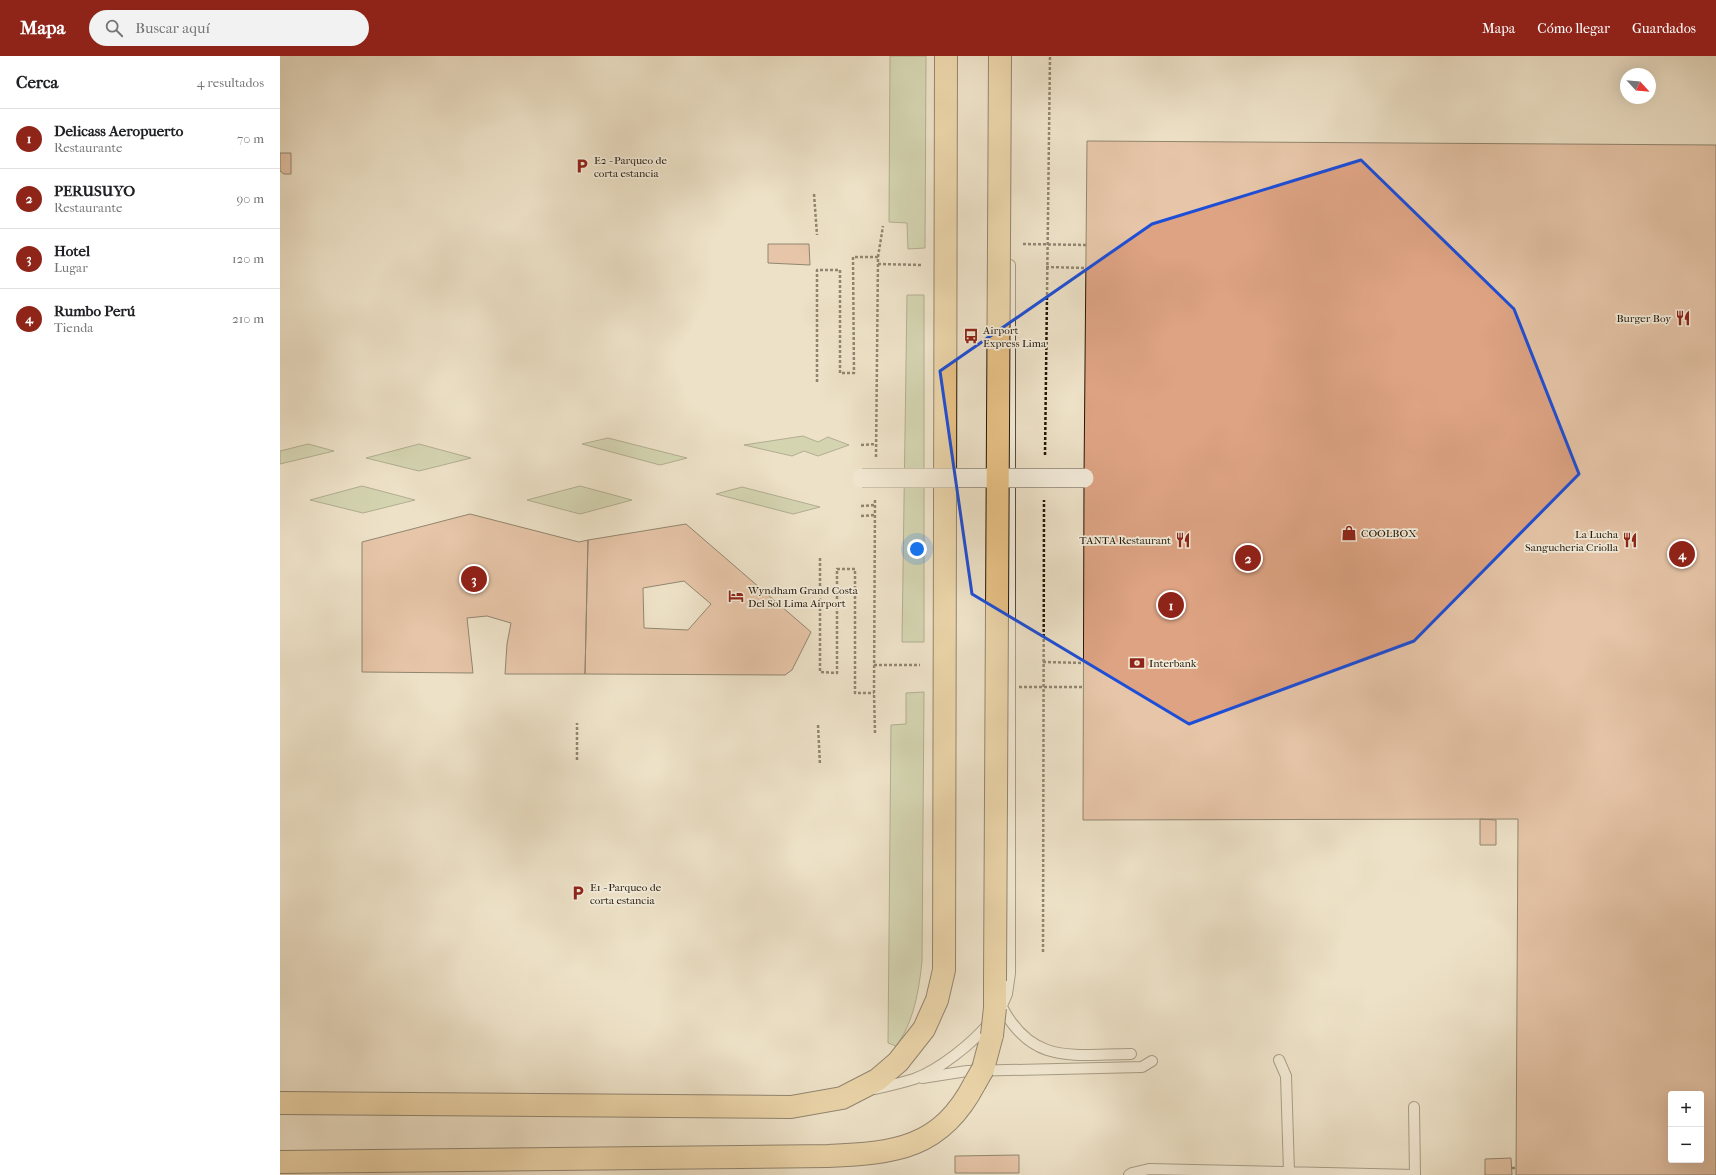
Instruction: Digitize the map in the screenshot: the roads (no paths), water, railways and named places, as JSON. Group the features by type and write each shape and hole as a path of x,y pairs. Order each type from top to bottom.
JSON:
{"main road":[{"path":"280,1103 790,1107 842,1098 877,1080 898,1062 924,1029 937,1000 944,970 946,56"},
{"path":"280,1162 756,1157 873,1154 899,1149 925,1139 947,1122 969,1095 983,1069 992,1035 995,1008 996,688 1004,251 1000,56"}],"street":[{"path":"862,478 1084,478"}],"lane":[{"path":"1010,56 1010,134"},
{"path":"914,1079 959,1051 984,1029 1002,1007 1007,994 1010,974 1004,251"},
{"path":"1002,1007 1009,1020 1032,1044 1048,1052 1066,1054 1131,1054"},
{"path":"1279,1060 1286,1076 1289,1172"},
{"path":"842,1098 914,1079 967,1071 1142,1067 1152,1061"},
{"path":"1130,1175 1132,1173 1149,1169 1415,1175 1414,1107"}],"place":[{"name":"E2 - Parqueo de corta estancia","path":"582,166"},
{"name":"Burger Boy","path":"1683,318"},
{"name":"Airport Express Lima","path":"971,336"},
{"name":"COOLBOX","path":"1349,533"},
{"name":"TANTA Restaurant","path":"1183,540"},
{"name":"La Lucha Sangucheria Criolla","path":"1630,540"},
{"name":"Rumbo Perú","path":"1682,554"},
{"name":"PERUSUYO","path":"1248,558"},
{"name":"Hotel","path":"474,579"},
{"name":"Wyndham Grand Costa Del Sol Lima Airport","path":"736,596"},
{"name":"Delicass Aeropuerto","path":"1171,605"},
{"name":"Interbank","path":"1137,663"},
{"name":"E1 - Parqueo de corta estancia","path":"578,893"}]}
